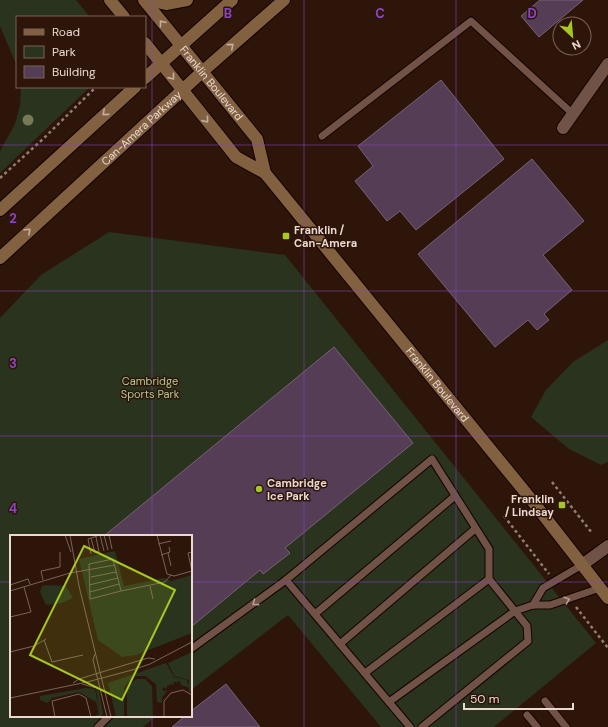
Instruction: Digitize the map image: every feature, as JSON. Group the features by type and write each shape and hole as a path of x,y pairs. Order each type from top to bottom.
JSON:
{"main road":[{"path":"110,0 123,16"},
{"name":"Franklin Boulevard","path":"144,0 257,139 265,173"},
{"path":"148,0 166,4 187,0"},
{"path":"146,77 232,0"},
{"name":"Can-Amera Parkway","path":"0,258 182,90 284,0"},
{"name":"Franklin Boulevard","path":"146,44 236,157 265,173 608,598"},
{"path":"0,210 134,88"}],"street":[{"path":"563,128 608,64"},
{"path":"582,565 608,546"}],"lane":[{"path":"322,136 471,21 573,114"},
{"path":"192,648 286,580 432,458 475,529 489,549 489,579 527,626 528,641 422,727"},
{"path":"315,614 455,496"},
{"path":"340,644 475,529"},
{"path":"533,605 543,588 582,565"},
{"path":"365,673 489,579"},
{"path":"286,580 410,727"},
{"path":"389,702 515,611 533,605 550,605 600,588"},
{"path":"545,700 566,727"},
{"path":"528,715 537,727"},
{"path":"98,727 108,717"}],"path":[{"path":"0,178 43,139 95,88"},
{"path":"552,482 592,533"}],"green space":[{"path":"0,0 76,0 89,16 16,16 16,64 0,26"},
{"path":"21,88 89,88 0,173 0,151 15,124 20,105"},
{"name":"Cambridge Sports Park","path":"109,232 285,255 596,643 494,727 381,727 288,615 192,689 192,535 10,535 10,717 156,717 143,727 0,727 0,318 41,275"},
{"path":"608,340 608,462 601,465 569,449 531,417 546,390 573,362"}],"building":[{"path":"540,0 583,0 564,16 552,16 552,26 539,37 521,16"},
{"path":"441,80 504,159 416,230 400,211 387,221 355,181 373,166 358,146"},
{"path":"532,159 584,221 543,255 572,290 544,314 549,320 537,330 528,320 495,347 418,254"},
{"name":"Cambridge Ice Park","path":"334,347 413,443 285,548 290,553 263,574 260,570 192,626 192,535 105,535"},
{"path":"226,684 260,727 172,727 184,717 192,717 192,710"}],"place":[{"name":"Franklin / Can-Amera","path":"286,236"},
{"name":"Cambridge Ice Park","path":"259,489"},
{"name":"Franklin / Lindsay","path":"562,505"}]}
